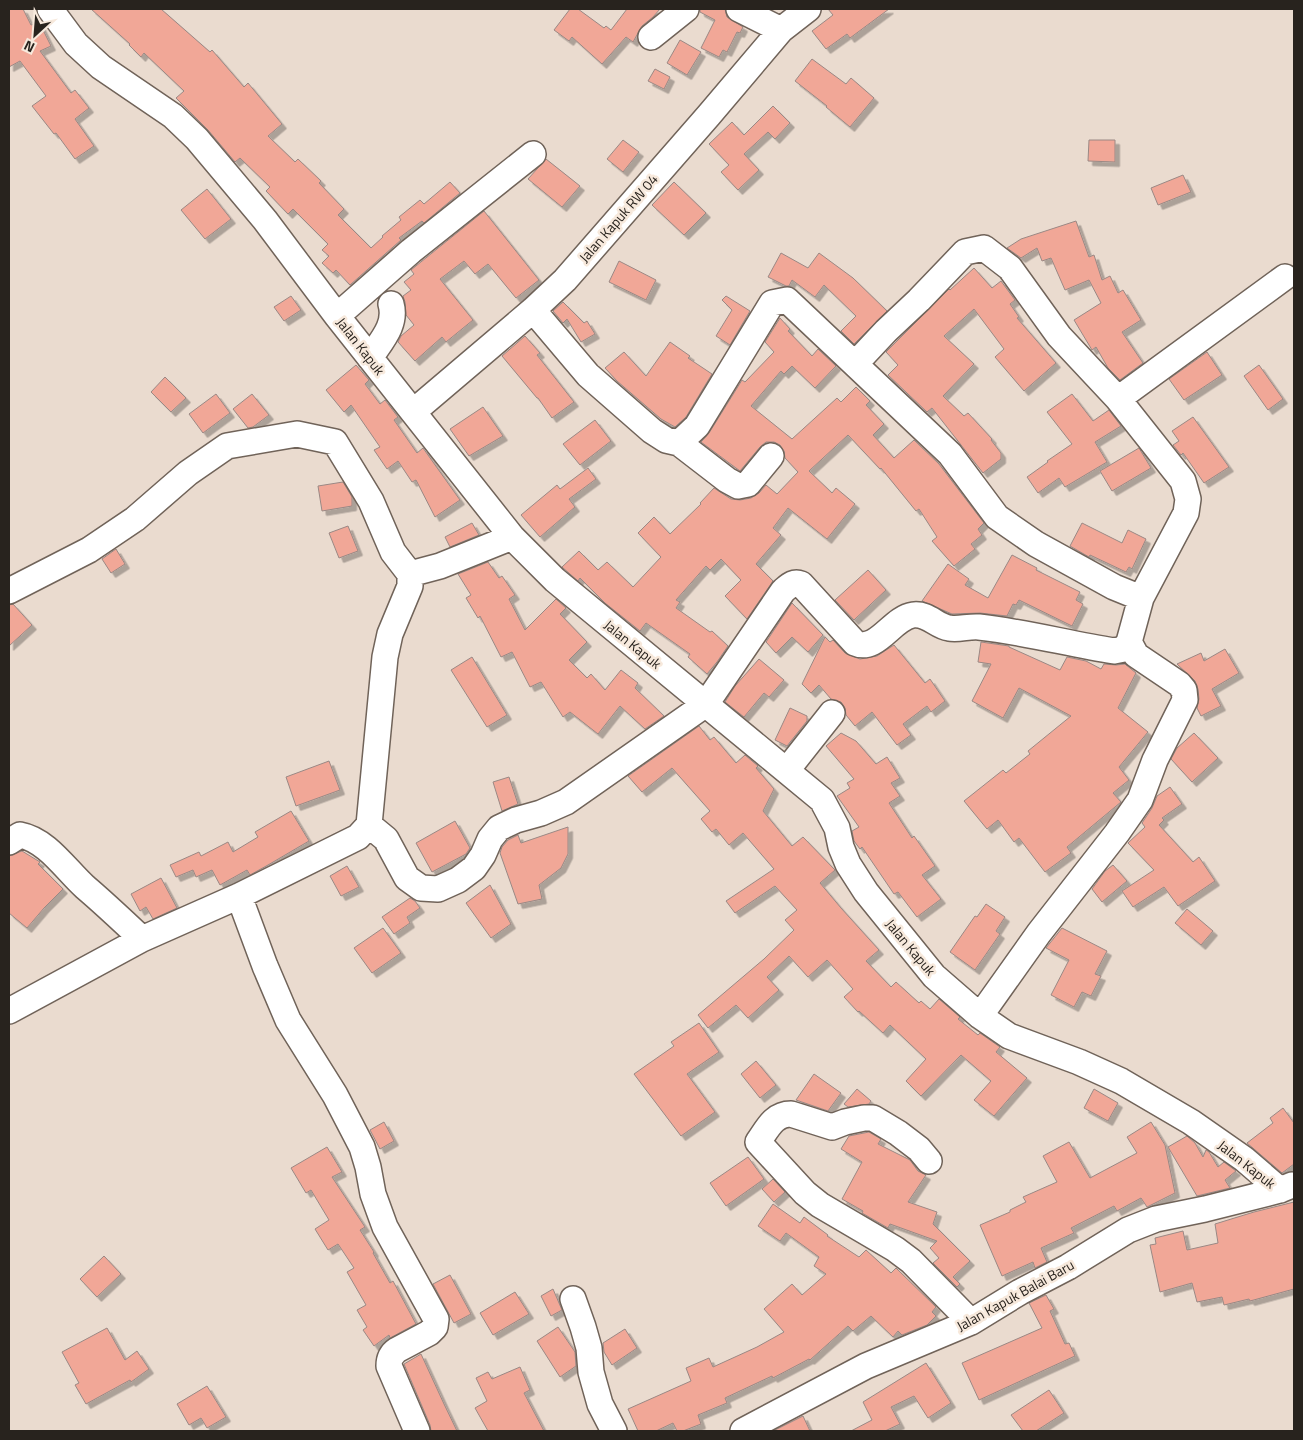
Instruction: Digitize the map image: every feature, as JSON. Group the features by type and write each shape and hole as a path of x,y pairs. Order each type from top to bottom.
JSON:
{"street":[{"name":"Jalan Kapuk","path":"50,9 76,44 101,67 174,116 197,139 265,220 337,316 512,537 556,580 822,800 836,828 848,864 866,892 934,976 980,1016 1009,1036 1079,1062 1121,1081 1190,1122 1287,1187"},
{"path":"651,37 686,9"},
{"path":"739,9 781,30"},
{"name":"Jalan Kapuk RW 04","path":"413,412 533,310 565,280 709,116 781,30 808,9"},
{"path":"337,316 411,251 533,154"},
{"path":"369,825 386,839 407,878 421,888 438,889 458,880 474,868 490,839 499,828 566,802 706,704 783,592 797,582 801,584 855,643 861,646 868,644 900,620 913,615 926,616 948,628 977,627 1114,651 1124,649 1142,598 1186,513 1188,499 1183,482 1118,399 1059,336 1010,268 984,248 965,252 856,363"},
{"path":"1118,399 1285,277"},
{"path":"679,443 697,426 772,303 787,300 856,363 950,454 997,517 1045,549 1114,587 1142,598"},
{"path":"370,358 392,323 394,313 391,304"},
{"path":"533,310 588,375 652,431 666,440 679,443 727,480 738,486 748,484 771,456"},
{"path":"9,591 89,550 135,519 188,473 226,446 297,434 335,442 371,501 393,552 410,574 410,586 390,634 385,657 369,825 358,837 239,896 142,939 9,1011"},
{"path":"410,574 440,566 512,537"},
{"path":"980,1016 1039,933 1117,833 1140,800 1155,760 1185,700 1184,690 1179,684 1136,655 1128,642"},
{"path":"787,770 832,713"},
{"path":"9,842 20,835 31,837 50,851 75,878 142,939"},
{"path":"239,896 265,966 288,1020 335,1094 362,1147 368,1167 372,1194 384,1227 436,1319 435,1327 429,1333 393,1353 388,1366 417,1431"},
{"path":"929,1161 898,1133 873,1118 845,1122 832,1127 790,1114 784,1114 775,1118 758,1142 805,1194 903,1255 940,1289 971,1322"},
{"name":"Jalan Kapuk Balai Baru","path":"743,1431 768,1425 866,1366 971,1322 1020,1292 1068,1267 1128,1230 1156,1219 1205,1209 1287,1187"},
{"path":"573,1299 583,1327 591,1372 600,1404 614,1431"}],"building":[{"path":"9,9 23,9 31,25 39,22 51,46 40,51 71,93 75,90 89,108 75,119 94,146 75,159 56,133 54,134 32,106 46,96 20,61 9,67"},
{"path":"91,9 161,9 210,52 212,50 244,87 248,83 282,124 268,136 295,162 298,159 321,181 319,183 344,209 338,215 371,248 401,220 399,217 420,200 424,204 450,182 460,193 424,223 422,221 399,238 401,240 350,285 336,270 333,273 322,263 329,256 322,250 328,244 293,209 288,214 266,191 270,187 240,158 235,162 208,130 176,98 184,91 144,53 141,57 130,44"},
{"path":"570,9 578,9 604,28 606,26 611,30 627,9 660,9 642,26 633,42 626,37 602,64 572,37 569,41 554,30"},
{"path":"700,9 725,9 727,17 743,27 740,33 737,32 727,52 723,50 719,57 701,48 715,20 700,12"},
{"path":"828,9 889,9 850,38 847,34 826,49 812,31 833,15"},
{"path":"680,40 701,52 687,75 667,63"},
{"path":"812,59 846,84 851,78 874,98 850,127 795,81"},
{"path":"655,69 670,77 664,89 648,81"},
{"path":"773,106 790,123 775,139 768,132 744,154 759,170 738,190 721,172 729,165 709,144 732,122 744,135"},
{"path":"623,140 639,152 623,172 607,159"},
{"path":"1089,140 1115,140 1115,162 1088,161"},
{"path":"546,159 580,186 562,207 528,179"},
{"path":"1183,175 1191,192 1158,205 1151,188"},
{"path":"674,182 706,213 684,235 652,205"},
{"path":"207,189 231,219 205,239 181,210"},
{"path":"484,211 539,280 516,298 488,264 475,274 464,261 440,279 473,320 446,342 442,337 415,361 398,342 401,336 414,325 406,315 403,296 411,290 404,282 414,274 411,270"},
{"path":"1076,221 1089,257 1094,255 1102,280 1110,276 1118,293 1123,290 1141,320 1122,332 1143,363 1120,380 1108,368 1096,347 1092,350 1074,320 1101,303 1089,280 1065,290 1051,258 1042,261 1037,248 1021,258 1007,248 1021,239"},
{"path":"781,253 808,268 819,253 853,278 887,311 854,344 841,331 856,316 824,285 815,297 792,280 789,286 786,286 768,277"},
{"path":"619,261 656,280 646,300 609,282"},
{"path":"974,268 992,288 1001,281 1015,300 1010,304 1019,317 1017,318 1056,363 1024,391 995,357 1004,349 974,309 944,336 974,364 943,396 964,416 968,413 992,439 1001,453 1001,459 983,473 932,408 927,412 888,375 898,365 886,352 949,289"},
{"path":"291,296 301,310 284,321 274,307"},
{"path":"726,296 750,311 730,345 716,336 732,310 722,300"},
{"path":"563,302 584,323 587,321 595,334 581,342 567,319 563,323 553,311"},
{"path":"780,318 790,329 788,331 812,356 818,349 836,366 815,388 792,366 784,374 781,371 751,406 792,439 837,398 841,402 856,387 870,401 866,405 884,424 873,435 894,458 914,440 939,464 984,523 978,529 982,535 971,544 975,549 954,566 932,541 937,537 919,509 916,511 881,468 848,435 809,471 832,493 836,488 855,504 827,539 788,508 773,528 781,535 756,564 773,581 747,619 725,596 741,580 721,559 710,570 706,566 676,600 680,602 676,608 710,632 712,631 728,646 707,674 688,657 690,654 646,623 640,631 605,603 580,578 578,581 562,567 579,551 598,570 607,562 633,587 661,557 638,533 654,517 670,534 701,504 714,488 731,499 740,500 751,498 766,485 777,494 798,472 785,458 784,451 780,445 774,442 766,442 760,447 740,471 701,442 709,433 742,380 745,382 774,352 765,342"},
{"path":"525,336 540,353 537,355 574,402 552,418 538,398 502,356"},
{"path":"670,342 690,356 688,358 712,374 686,417 675,427 661,419 617,381 605,368 624,352 646,376"},
{"path":"1207,352 1222,375 1184,400 1169,379"},
{"path":"356,365 369,380 365,384 380,404 385,400 398,417 394,420 417,453 423,448 460,500 435,517 416,480 412,482 398,461 387,469 374,450 380,447 351,405 344,412 326,390"},
{"path":"1259,365 1283,399 1268,410 1244,376"},
{"path":"165,377 186,398 171,412 151,392"},
{"path":"216,394 230,413 203,433 189,414"},
{"path":"252,394 269,415 253,427 248,428 233,409"},
{"path":"1072,394 1093,421 1109,410 1121,426 1095,442 1107,462 1065,487 1059,478 1038,493 1027,477 1072,444 1047,412"},
{"path":"483,407 503,436 469,456 450,429"},
{"path":"1193,417 1229,467 1204,483 1183,453 1181,455 1173,445 1179,441 1172,431"},
{"path":"595,420 611,441 580,465 563,444"},
{"path":"1139,448 1151,468 1112,491 1100,471"},
{"path":"588,468 596,479 569,499 575,507 540,537 521,515 557,485 560,489"},
{"path":"343,482 352,497 352,506 322,511 318,486"},
{"path":"472,523 479,535 450,547 445,537"},
{"path":"1082,523 1122,543 1128,530 1146,539 1132,569 1129,567 1126,572 1090,555 1089,557 1070,546"},
{"path":"348,526 358,551 339,558 329,533"},
{"path":"116,549 125,564 111,573 102,559"},
{"path":"1012,555 1037,568 1036,570 1080,592 1076,600 1083,604 1072,626 1019,600 1016,605 1013,604 1007,616 980,613 952,614 922,601 948,564 969,579 965,585 988,598"},
{"path":"488,562 499,578 502,576 515,595 509,599 525,630 556,599 566,608 560,614 587,642 569,660 587,678 591,674 605,690 621,670 638,683 635,688 664,716 645,729 620,706 598,734 570,712 563,717 541,682 530,687 512,652 501,657 480,616 478,618 466,598 471,595 458,574"},
{"path":"868,570 886,590 854,620 835,600"},
{"path":"792,603 823,635 808,652 792,637 776,653 766,642"},
{"path":"13,604 32,625 9,646 9,605"},
{"path":"825,637 830,642 833,640 845,653 860,659 877,656 894,645 925,683 930,679 945,701 931,712 927,706 903,724 911,735 897,745 872,712 855,726 846,715 845,708 841,702 831,699 819,685 811,693 802,684"},
{"path":"981,642 1009,646 1060,670 1067,657 1086,661 1101,669 1104,664 1125,664 1136,673 1118,708 1148,732 1119,767 1129,780 1113,793 1121,802 1067,847 1071,853 1045,872 1019,838 1014,842 998,820 987,829 964,801 1003,770 1006,773 1030,754 1028,751 1071,716 1019,688 1003,718 972,701 991,664 978,662"},
{"path":"1225,649 1239,673 1212,689 1221,706 1201,716 1197,708 1199,699 1195,681 1177,664 1201,653 1204,661"},
{"path":"472,657 507,715 487,727 451,670"},
{"path":"759,659 784,680 769,697 764,693 744,717 725,702 735,686"},
{"path":"790,708 807,716 807,721 787,746 775,740"},
{"path":"699,726 710,740 714,737 736,763 745,755 758,766 756,768 774,789 763,811 792,846 803,837 835,870 820,883 879,950 866,961 891,987 896,982 919,1003 921,1001 930,1009 939,999 960,1017 958,1019 978,1035 980,1033 1000,1047 996,1052 1027,1078 994,1116 974,1100 991,1081 961,1055 921,1096 906,1081 926,1059 890,1025 883,1033 858,1012 844,997 853,989 827,960 808,977 789,956 767,977 779,990 748,1018 736,1005 708,1028 698,1015 764,959 794,930 785,920 797,910 775,886 735,913 726,901 774,869 743,833 729,845 716,829 712,832 701,819 710,811 672,768 642,792 628,776"},
{"path":"841,733 856,741 876,764 887,757 900,778 891,783 900,796 889,803 912,838 914,836 935,866 922,875 941,899 917,917 898,892 894,894 862,847 860,849 854,841 852,831 859,827 837,796 850,788 847,783 854,779 826,746"},
{"path":"1194,733 1218,758 1192,782 1171,759 1177,748"},
{"path":"329,761 340,790 296,806 286,777"},
{"path":"509,777 518,804 502,811 493,782"},
{"path":"1170,787 1182,804 1162,818 1164,820 1159,825 1193,862 1199,857 1215,881 1178,906 1164,887 1133,907 1122,891 1154,870 1128,843 1145,827 1142,823 1157,796"},
{"path":"291,811 309,841 268,865 250,875 247,870 220,885 212,870 196,877 193,870 176,877 170,865 199,852 201,856 228,842 233,852 258,837 255,832"},
{"path":"455,821 470,848 466,854 432,872 416,843"},
{"path":"568,827 568,854 561,868 539,885 542,899 518,904 500,853 502,847 508,840 518,835 521,843"},
{"path":"22,851 40,862 38,864 63,889 27,928 9,913 9,856"},
{"path":"1113,865 1127,881 1102,902 1092,889 1105,871"},
{"path":"347,866 359,887 341,896 330,876"},
{"path":"161,878 177,908 153,919 146,907 140,911 131,894"},
{"path":"490,885 511,924 491,938 466,903"},
{"path":"410,898 420,908 407,917 410,923 394,934 382,917"},
{"path":"986,904 1005,917 996,931 1000,934 975,970 950,952 975,916 977,917"},
{"path":"1187,909 1213,931 1201,945 1175,923"},
{"path":"383,928 401,953 372,973 354,948"},
{"path":"1062,928 1107,951 1095,974 1101,976 1091,996 1082,992 1074,1007 1051,995 1069,960 1046,948"},
{"path":"699,1023 719,1052 687,1074 715,1112 681,1136 634,1074 674,1046 671,1042"},
{"path":"756,1061 776,1085 760,1098 741,1074"},
{"path":"814,1074 841,1093 828,1111 796,1100"},
{"path":"857,1089 871,1101 869,1104 848,1107 844,1104"},
{"path":"1094,1089 1118,1103 1108,1121 1084,1108"},
{"path":"1283,1108 1294,1123 1294,1164 1282,1173 1247,1143 1273,1123 1270,1118"},
{"path":"384,1122 394,1141 380,1149 370,1130"},
{"path":"1151,1122 1165,1145 1175,1193 1147,1207 1141,1198 1117,1211 1114,1206 1071,1228 1074,1233 1041,1248 1047,1262 1035,1268 1033,1262 1002,1276 980,1225 1010,1212 1010,1210 1026,1202 1023,1197 1057,1182 1043,1156 1069,1142 1090,1178 1137,1153 1127,1137"},
{"path":"869,1132 881,1139 878,1144 910,1160 918,1171 926,1175 908,1202 937,1212 933,1224 970,1261 953,1277 960,1284 957,1287 933,1263 939,1258 930,1248 937,1241 890,1224 888,1228 842,1199 862,1162 841,1149 849,1136"},
{"path":"1187,1136 1195,1143 1203,1157 1206,1150 1218,1167 1224,1162 1236,1171 1225,1180 1230,1188 1197,1196 1168,1147"},
{"path":"327,1147 342,1172 332,1177 365,1227 360,1230 390,1283 393,1281 416,1324 390,1338 389,1335 374,1346 363,1330 367,1327 357,1310 366,1305 347,1272 354,1268 338,1244 328,1250 315,1229 329,1220 311,1190 306,1193 291,1168"},
{"path":"748,1157 764,1179 726,1206 710,1183"},
{"path":"773,1179 785,1192 774,1202 762,1189"},
{"path":"1294,1202 1294,1289 1250,1301 1249,1299 1224,1305 1222,1297 1197,1302 1192,1283 1160,1292 1150,1245 1156,1244 1155,1238 1183,1231 1187,1250 1218,1243 1215,1224"},
{"path":"773,1204 800,1223 804,1217 827,1236 859,1257 866,1250 891,1273 896,1268 936,1307 932,1312 936,1316 927,1325 902,1335 898,1331 893,1337 871,1316 853,1331 848,1326 810,1360 725,1398 727,1403 698,1415 701,1424 683,1431 677,1431 673,1423 656,1431 638,1431 628,1409 691,1381 686,1368 709,1358 713,1367 757,1347 784,1332 764,1309 792,1284 802,1295 826,1274 814,1266 819,1257 786,1233 780,1241 758,1226"},
{"path":"104,1256 121,1274 97,1297 80,1279"},
{"path":"450,1275 471,1314 454,1323 433,1284"},
{"path":"553,1289 562,1310 551,1316 541,1296"},
{"path":"515,1292 529,1314 493,1335 480,1313"},
{"path":"1046,1295 1054,1309 1050,1311 1065,1344 1069,1343 1075,1356 979,1400 962,1363 1042,1328 1029,1303"},
{"path":"558,1327 575,1352 576,1366 560,1377 537,1341"},
{"path":"107,1328 125,1360 137,1351 149,1369 131,1382 130,1380 86,1404 75,1385 79,1383 62,1352"},
{"path":"625,1329 637,1348 612,1365 604,1352 603,1343"},
{"path":"421,1354 457,1431 431,1431 404,1364"},
{"path":"926,1363 951,1403 928,1418 914,1396 891,1407 900,1424 885,1431 851,1431 872,1420 863,1402"},
{"path":"520,1367 530,1390 524,1393 544,1431 488,1431 475,1408 487,1401 476,1378 488,1372 492,1379"},
{"path":"207,1386 226,1417 207,1428 201,1418 189,1425 177,1404"},
{"path":"1049,1390 1064,1413 1036,1431 1023,1431 1011,1415"},
{"path":"803,1416 810,1431 773,1431"}]}
